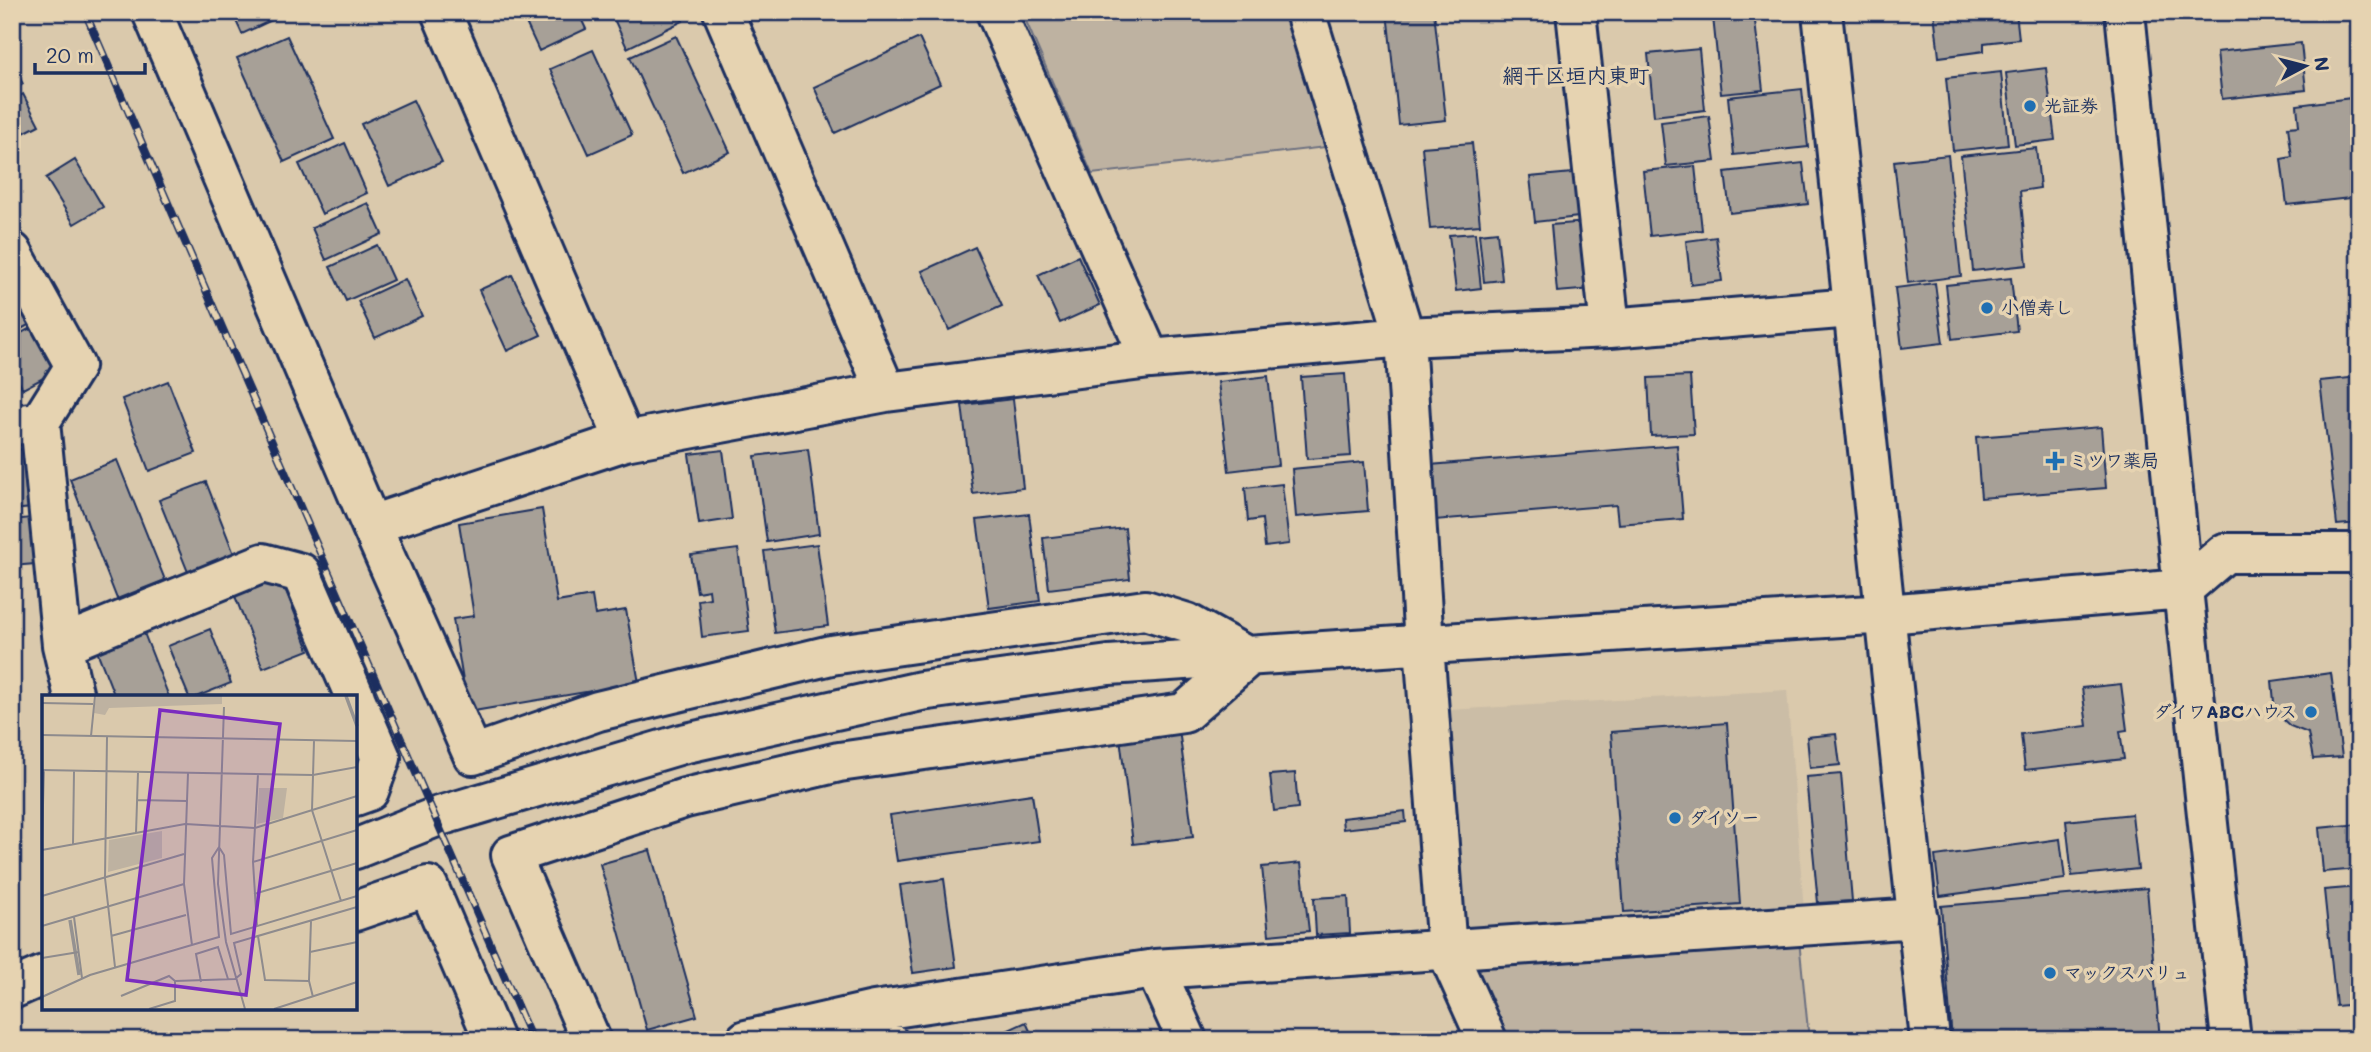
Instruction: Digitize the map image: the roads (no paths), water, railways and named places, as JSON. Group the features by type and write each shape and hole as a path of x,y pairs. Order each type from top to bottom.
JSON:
{"street":[{"path":"152,12 472,755 598,711 831,655 1145,610 1187,623 1248,657"},
{"path":"441,12 625,441"},
{"path":"723,12 886,392"},
{"path":"996,12 1150,359"},
{"path":"1306,12 1405,337 1447,951 1487,1040"},
{"path":"1576,12 1610,328"},
{"path":"1822,12 1930,1040"},
{"path":"2125,12 2231,1040"},
{"path":"12,252 75,366 26,423 62,645 74,695"},
{"path":"371,525 625,441 886,392 1150,359 1405,337 1610,328 1852,308"},
{"path":"357,848 436,817 682,744 922,691 1109,665 1886,614 2183,589 2225,553 2359,553"},
{"path":"62,645 262,563 300,573 354,695"},
{"path":"591,1040 511,855 685,798 839,762 1184,713 1248,657"},
{"path":"357,702 382,758 369,791 357,795"},
{"path":"357,910 428,886 494,1040"},
{"path":"746,1040 881,1025 1156,969 1918,918"},
{"path":"1156,969 1187,1040"},
{"path":"12,989 42,976"}],"railway":[{"path":"85,12 532,1040"}],"place":[{"name":"光証券","path":"2030,106"},
{"name":"小僧寿し","path":"1987,308"},
{"name":"ミツワ薬局","path":"2055,461"},
{"name":"ダイワABCハウス","path":"2311,712"},
{"name":"ダイソー","path":"1675,818"},
{"name":"マックスバリュ","path":"2050,973"}],"district":[{"name":"網干区垣内東町","path":"1576,76"}]}
